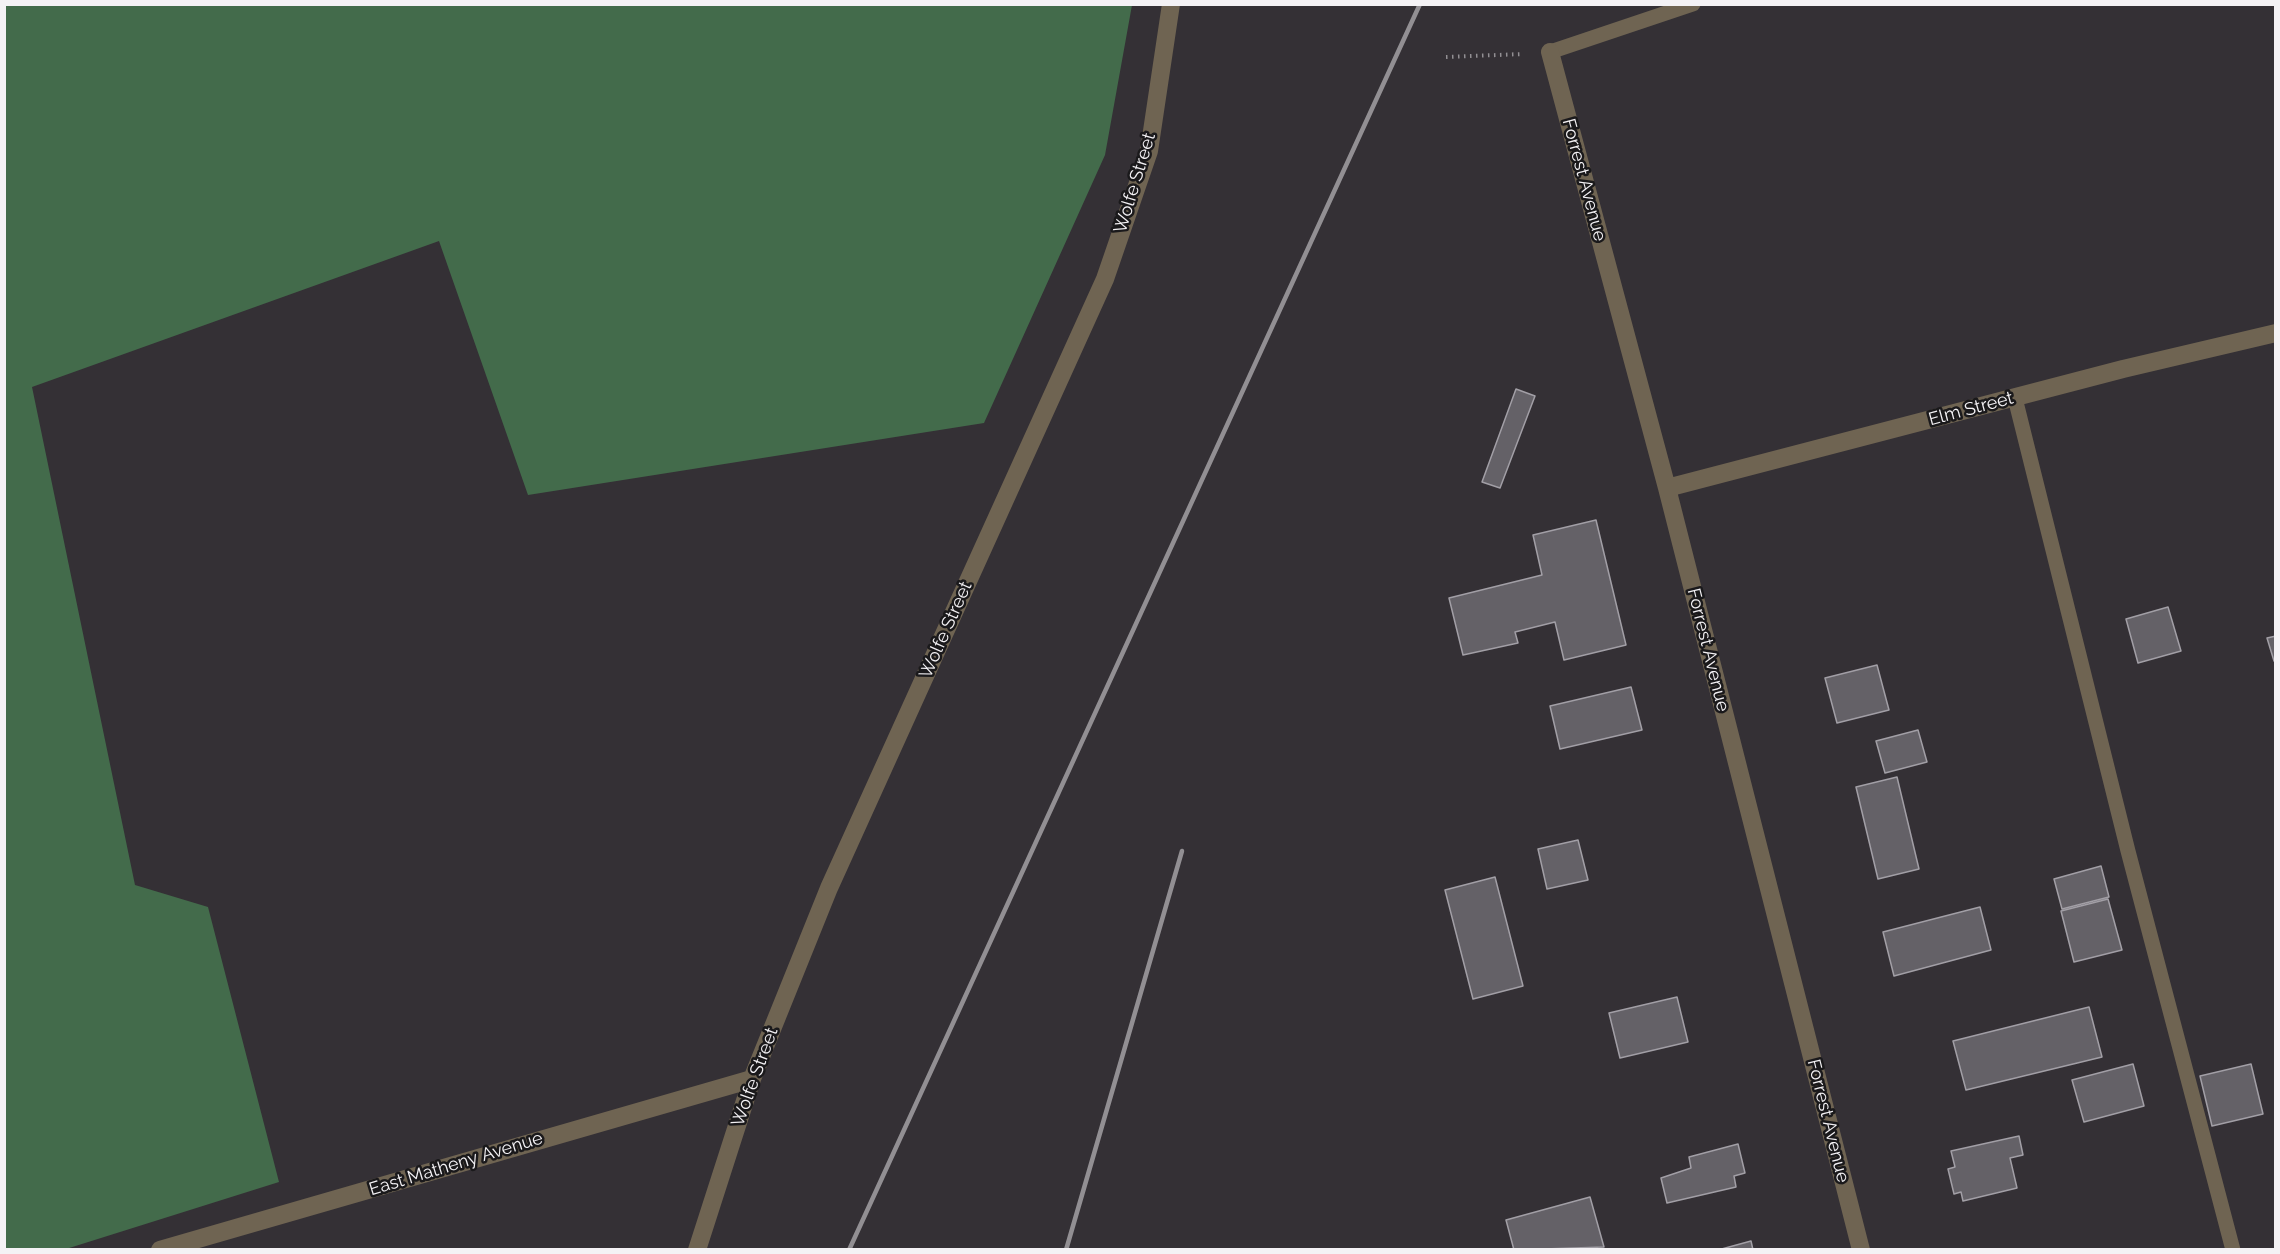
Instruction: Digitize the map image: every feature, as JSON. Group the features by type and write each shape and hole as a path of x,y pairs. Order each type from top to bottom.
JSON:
{"street":[{"name":"Wolfe Street","path":"697,1250 752,1080 834,877 1105,279 1149,151 1171,4"},
{"name":"Forrest Avenue","path":"1550,52 1667,488 1861,1250"},
{"name":"Elm Street","path":"1667,488 2276,333"},
{"name":"East Matheny Avenue","path":"160,1250 536,1139 752,1080"}],"lane":[{"path":"1550,52 1693,4"},
{"path":"2015,398 2128,851 2233,1250"}],"path":[{"path":"1446,57 1550,52"}],"green space":[{"path":"5,4 1132,5 1105,155 984,423 528,495 439,241 32,387 135,885 208,907 279,1182 66,1249 4,1249"}],"building":[{"path":"1516,389 1535,396 1500,488 1482,482"},
{"path":"1596,520 1626,645 1564,660 1555,622 1515,632 1518,643 1463,655 1449,598 1542,575 1533,535"},
{"path":"2168,607 2181,651 2138,663 2126,619"},
{"path":"2276,636 2276,661 2274,661 2267,638"},
{"path":"1877,665 1889,710 1837,723 1825,678"},
{"path":"1631,687 1642,730 1560,749 1550,706"},
{"path":"1918,730 1927,762 1885,773 1876,741"},
{"path":"1897,777 1919,869 1878,879 1856,787"},
{"path":"1578,840 1588,880 1547,889 1538,849"},
{"path":"2101,866 2109,897 2062,909 2054,879"},
{"path":"1495,877 1523,986 1473,999 1445,890"},
{"path":"2108,899 2122,950 2074,962 2061,911"},
{"path":"1980,907 1991,950 1894,976 1883,932"},
{"path":"1677,997 1688,1042 1620,1058 1609,1013"},
{"path":"2089,1007 2102,1057 1966,1090 1953,1041"},
{"path":"2133,1064 2144,1106 2084,1122 2072,1080"},
{"path":"2251,1064 2263,1114 2212,1126 2200,1076"},
{"path":"2019,1136 2023,1155 2010,1158 2017,1188 1963,1201 1961,1192 1954,1194 1948,1169 1955,1167 1951,1151"},
{"path":"1738,1144 1745,1173 1734,1176 1736,1187 1667,1203 1661,1178 1691,1168 1689,1157"},
{"path":"1590,1197 1604,1247 1514,1250 1506,1220"},
{"path":"1751,1241 1753,1250 1718,1250"}],"railway":[{"path":"849,1250 1420,4"},
{"path":"1066,1250 1182,851"}]}
